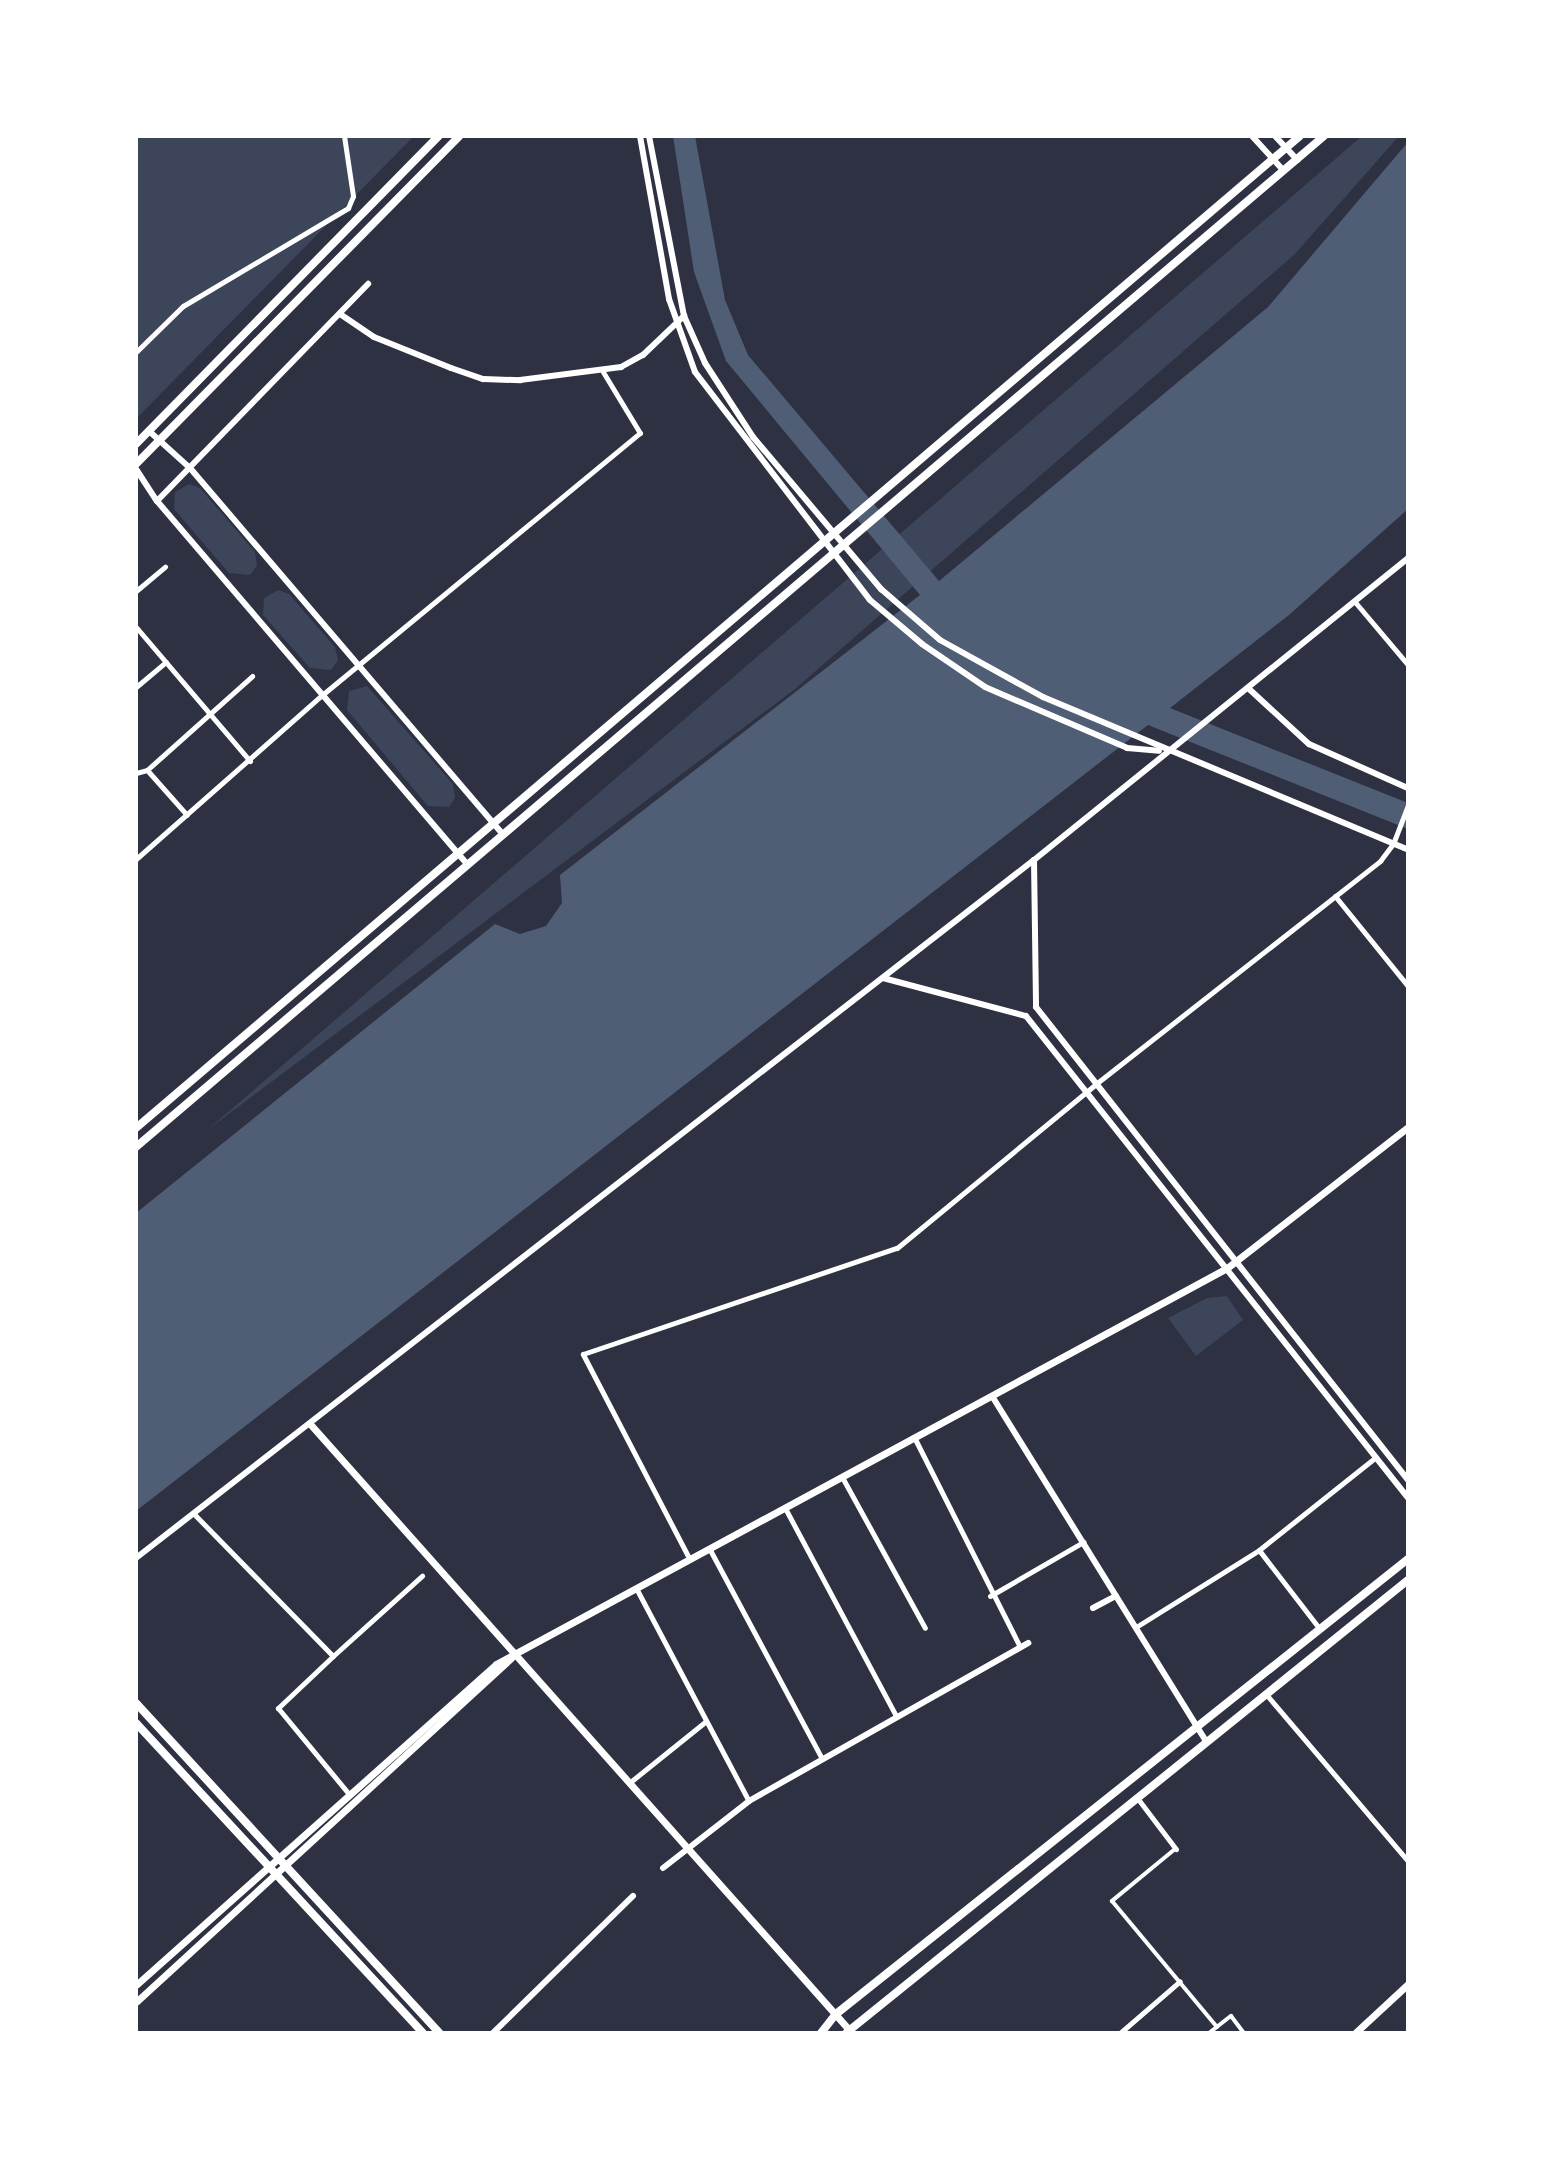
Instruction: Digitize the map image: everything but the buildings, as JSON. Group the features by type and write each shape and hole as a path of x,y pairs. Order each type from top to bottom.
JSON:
{"main road":[{"path":"136,444 439,136"},
{"path":"136,467 158,441 460,136"},
{"path":"136,1128 1300,136"},
{"path":"136,1147 466,863 1324,136"},
{"path":"136,1985 496,1664 1227,1268 1408,1127"},
{"path":"311,1425 849,2032 1135,1795 1408,1580"},
{"path":"821,2033 836,2014 1408,1559"},
{"path":"136,2002 514,1655"},
{"path":"136,1703 439,2033"},
{"path":"136,1723 423,2033"},
{"path":"1355,2033 1408,1984"}],"street":[{"path":"136,352 183,306 348,208 353,196 344,136"},
{"path":"640,136 676,325 707,393 839,548 881,589 940,640 979,665 1143,739 1163,751 1408,850"},
{"path":"649,136 684,316 725,400 830,537"},
{"path":"1252,136 1283,170"},
{"path":"1275,136 1297,160"},
{"path":"157,501 368,284"},
{"path":"340,314 374,337 483,379 603,372 643,355 684,316"},
{"path":"136,859 322,695 640,433 603,372"},
{"path":"149,431 190,468 502,833"},
{"path":"136,467 157,501 466,863"},
{"path":"839,548 870,600 922,644 985,687 1127,748 1163,751"},
{"path":"136,1558 1034,860 1163,751 1248,688 1408,558"},
{"path":"136,591 165,567"},
{"path":"1355,602 1408,665"},
{"path":"136,627 250,761"},
{"path":"136,687 166,662"},
{"path":"136,773 147,770 252,676"},
{"path":"1248,688 1309,744 1408,788"},
{"path":"147,770 187,815"},
{"path":"689,1558 583,1354 897,1248 1097,1083 1335,896 1393,844 1408,805"},
{"path":"1034,860 1036,1007 1408,1480"},
{"path":"1335,896 1408,986"},
{"path":"883,978 1026,1016 1408,1498"},
{"path":"1026,1016 1036,1007"},
{"path":"992,1396 1205,1739"},
{"path":"914,1437 990,1596 1020,1647"},
{"path":"1136,1627 1213,1575 1218,1580 1327,1501 1377,1457"},
{"path":"842,1477 925,1628"},
{"path":"785,1508 895,1714"},
{"path":"193,1513 333,1656"},
{"path":"990,1596 1083,1542"},
{"path":"709,1548 822,1759"},
{"path":"1259,1550 1319,1628"},
{"path":"349,1794 278,1708 422,1576"},
{"path":"636,1588 749,1801"},
{"path":"1093,1608 1116,1596"},
{"path":"663,1868 685,1846 749,1801 895,1714 1028,1643"},
{"path":"1265,1692 1408,1861"},
{"path":"629,1784 706,1721"},
{"path":"1135,1795 1176,1849 1112,1901 1217,2027"},
{"path":"493,2033 633,1896"},
{"path":"1120,2033 1180,1981"},
{"path":"1209,2033 1231,2016 1244,2033"}],"shaded area":[{"path":"136,136 414,136 136,419"},
{"path":"673,136 695,136 725,300 748,355 939,581 1268,307 1408,142 1408,509 1289,615 1170,708 1408,803 1408,829 1148,725 136,1511 136,1213 495,924 520,934 546,926 562,903 560,875 920,595 726,361 694,272"},
{"path":"1362,136 1399,136 1295,254 795,689 206,1131"},
{"path":"189,484 200,488 255,552 257,566 250,575 229,573 174,509 175,492"},
{"path":"278,590 289,594 335,647 338,660 331,670 310,668 263,615 264,598"},
{"path":"367,686 453,784 455,798 449,807 428,806 347,710 349,691"},
{"path":"1227,1296 1243,1320 1196,1356 1168,1318 1207,1298"}]}
